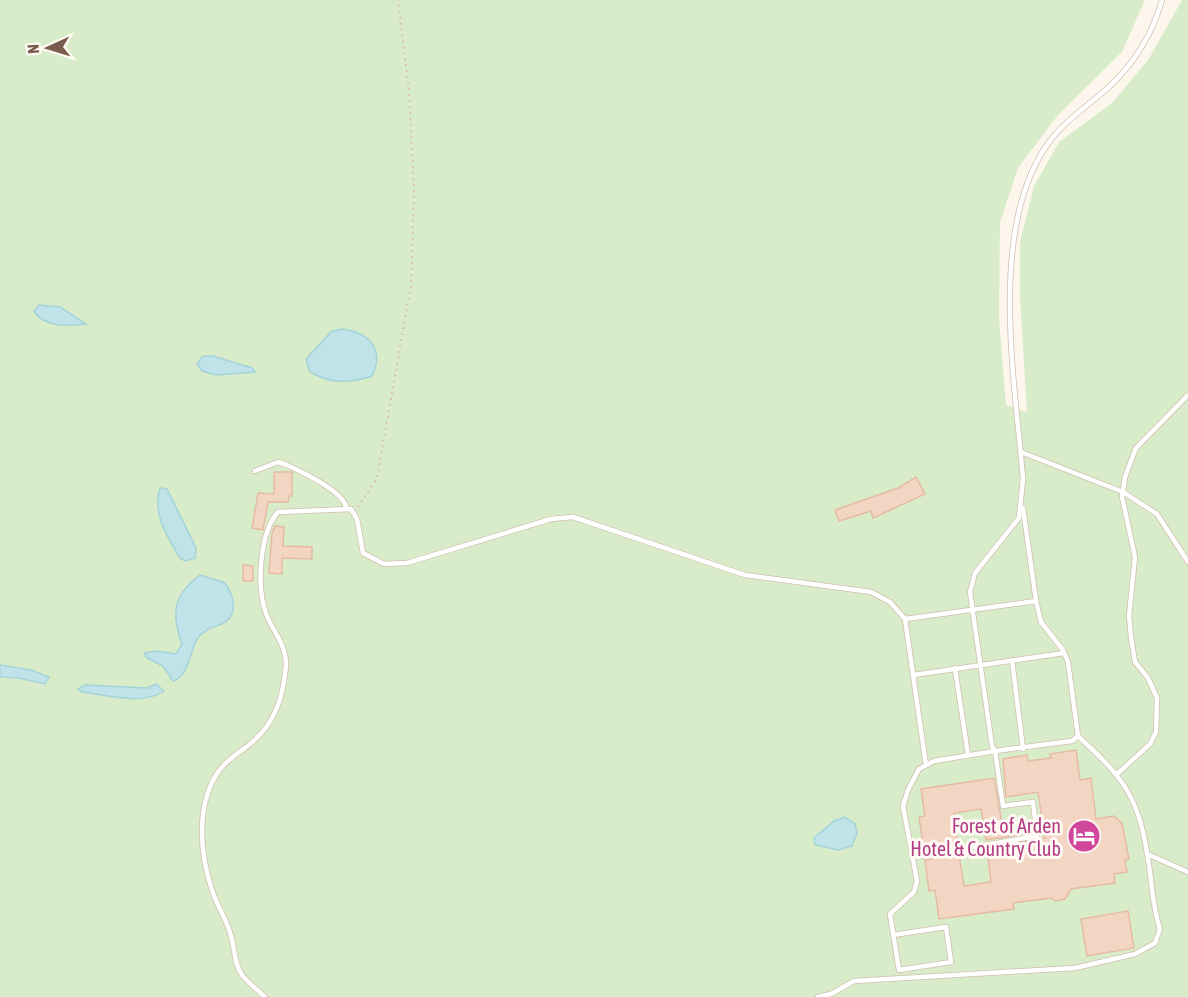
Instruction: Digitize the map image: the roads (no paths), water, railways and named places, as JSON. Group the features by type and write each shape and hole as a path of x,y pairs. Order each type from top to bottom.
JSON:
{"lane":[{"path":"818,997 831,994 854,981 1075,968 1135,954 1155,943 1160,929 1147,854 1134,802 1117,774 1078,736 1068,662 1041,622 1036,601 1022,504 1021,452 1009,267 1018,211 1040,159 1053,137 1111,84 1137,54 1156,19 1162,0"},
{"path":"1117,774 1150,744 1156,732 1157,698 1148,678 1135,663 1129,616 1135,557 1123,492 1136,448 1188,395"},
{"path":"1021,452 1123,492 1156,514 1188,562"},
{"path":"255,471 278,462 287,465 337,494 345,501 346,507"},
{"path":"914,857 1037,836 1033,802 1003,806 970,592 975,573 1019,518 1022,504"},
{"path":"265,997 243,976 237,965 232,937 212,891 204,862 202,834 205,807 217,774 228,761 268,729 276,714 283,689 285,651 266,615 259,582 270,520 278,512 346,507 355,512 363,553 384,564 407,563 551,519 573,517 745,575 871,592 890,602 905,619 926,765"},
{"path":"905,619 1036,601"},
{"path":"913,675 1064,653"},
{"path":"1012,660 1023,749"},
{"path":"955,668 968,755"},
{"path":"893,935 946,927 951,962 899,970 893,935 890,914 914,892 917,881 914,857 904,823 903,806 919,769 934,761 1072,741 1078,736"},
{"path":"1147,854 1188,872"}],"water":[{"path":"39,305 60,307 86,324 57,325 50,323 38,317 34,311"},
{"path":"342,329 360,334 372,344 377,358 372,376 340,382 325,379 310,372 306,359 332,331"},
{"path":"203,356 213,356 252,368 255,372 216,375 202,371 197,364"},
{"path":"160,488 167,489 196,548 195,558 185,561 180,558 166,533 159,516"},
{"path":"200,575 225,583 232,598 232,614 225,622 200,635 185,670 178,679 173,681 163,666 147,658 144,653 157,651 176,654 182,644 176,623 177,605 184,590"},
{"path":"0,665 31,670 49,677 45,684 19,678 0,677"},
{"path":"156,684 164,691 146,698 135,699 82,692 78,689 85,685 148,688"},
{"path":"845,817 855,824 857,833 852,846 838,850 815,845 814,838 834,821"}],"place":[{"name":"Forest of Arden Hotel & Country Club","path":"1084,836"}]}
